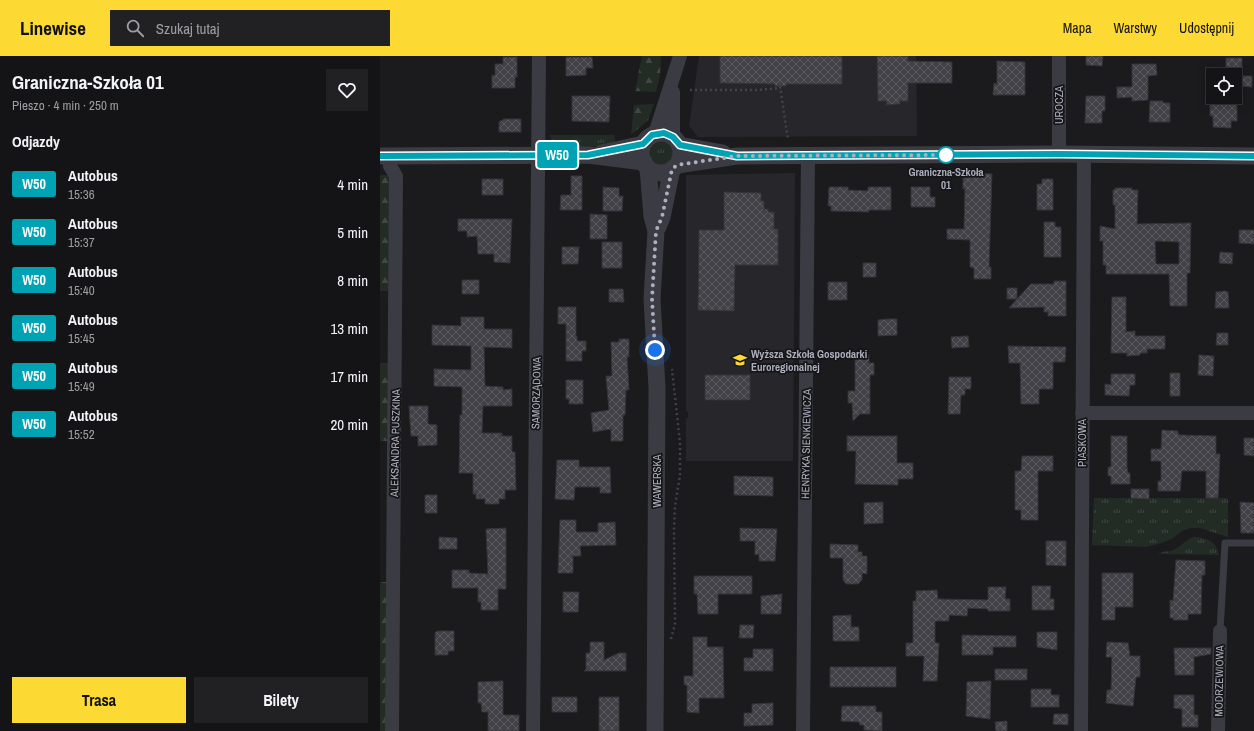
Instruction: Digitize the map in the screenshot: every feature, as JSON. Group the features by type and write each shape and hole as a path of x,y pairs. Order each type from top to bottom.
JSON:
{"street":[{"name":"SAMORZĄDOWA","path":"533,731 539,56"},
{"path":"646,165 642,156 674,78 680,56"},
{"name":"UROCZA","path":"1059,56 1059,154"},
{"path":"674,78 676,141 680,159 675,167"},
{"path":"588,155 649,139 664,133 676,141 737,156"},
{"path":"385,156 588,155 646,165 660,173 675,167 737,156 1059,154 1254,156"},
{"name":"PIASKOWA","path":"1081,731 1084,155"},
{"name":"ALEKSANDRA PUSZKINA","path":"385,156 396,176 392,731"},
{"name":"HENRYKA SIENKIEWICZA","path":"803,731 808,156"},
{"name":"WAWERSKA","path":"646,165 652,216 656,231 652,299 657,388 655,731"},
{"name":"WAWERSKA","path":"656,231 662,217 675,167"},
{"path":"1082,413 1254,413"},
{"name":"MODRZEWIOWA","path":"1218,731 1220,631"}],"lane":[{"path":"1220,631 1225,543 1254,543"}],"path":[{"path":"690,90 756,90 780,87 788,140"}],"shaded area":[{"path":"699,56 916,56 917,136 698,137 689,126"},
{"path":"795,173 793,461 686,461 686,418 688,418 688,412 686,411 686,175"}],"green space":[{"path":"642,56 661,56 660,75 656,92 635,91"},
{"path":"654,104 648,120 631,135 634,105"},
{"path":"549,135 614,135 616,145 564,148 554,144"},
{"path":"661,141 670,145 674,154 670,163 661,167 652,163 648,154 652,145"},
{"path":"380,175 392,175 391,291 380,291"},
{"path":"380,363 391,363 390,441 380,441"},
{"path":"1094,498 1228,498 1228,537 1200,528 1191,528 1182,531 1172,539 1146,547 1092,545"},
{"path":"1194,537 1211,541 1216,546 1219,555 1158,554 1161,552 1174,550"},
{"path":"380,582 387,582 385,731 380,731"}],"building":[{"path":"720,56 842,56 842,84 786,84 786,86 775,86 775,84 720,83"},
{"path":"877,56 908,56 908,61 952,62 952,83 908,83 908,101 900,101 900,104 886,105 887,101 878,101"},
{"path":"1086,56 1103,56 1102,66 1086,65"},
{"path":"503,57 517,57 517,77 515,77 515,88 492,88 492,75 495,76 495,64 503,64"},
{"path":"566,57 592,57 593,68 586,68 586,75 566,76"},
{"path":"1226,58 1242,58 1242,68 1226,68"},
{"path":"997,61 1025,62 1025,95 993,95 994,83 997,84"},
{"path":"1132,64 1156,64 1157,75 1148,76 1148,100 1132,101 1132,97 1117,98 1117,87 1132,87"},
{"path":"1242,76 1252,76 1252,87 1242,86"},
{"path":"572,96 610,96 609,122 572,121"},
{"path":"1086,96 1105,96 1105,111 1102,111 1102,123 1085,123"},
{"path":"1150,101 1163,101 1163,103 1170,103 1170,122 1149,122"},
{"path":"1210,104 1237,104 1237,121 1231,121 1231,128 1213,127 1213,116 1210,116"},
{"path":"504,119 521,119 521,132 499,132 499,122"},
{"path":"963,173 992,174 989,267 991,267 991,279 974,279 974,268 970,267 970,240 947,239 947,229 964,229 965,189 963,189"},
{"path":"571,176 582,176 582,210 560,210 561,195 571,195"},
{"path":"482,179 503,179 503,195 482,195"},
{"path":"1042,179 1053,179 1053,210 1037,210 1037,184 1042,184"},
{"path":"603,187 619,188 619,196 623,196 622,211 603,211"},
{"path":"829,187 848,187 848,190 868,191 868,187 891,187 891,210 869,210 869,212 831,211 831,206 828,206"},
{"path":"911,187 930,187 930,197 935,197 935,207 911,207"},
{"path":"1115,188 1132,188 1132,190 1138,190 1137,224 1191,223 1190,273 1187,273 1187,306 1170,306 1169,274 1106,274 1106,265 1103,265 1103,241 1100,241 1100,226 1115,229 1115,205 1113,205 1113,190 1115,190","holes":["1155,241 1179,242 1179,264 1156,264"]},
{"path":"724,192 761,193 761,201 764,201 764,209 768,209 768,212 774,212 774,229 778,229 778,265 735,265 734,311 698,310 699,230 724,230"},
{"path":"590,214 607,215 607,239 590,239"},
{"path":"458,219 512,219 510,263 494,262 494,254 478,254 477,236 467,237 467,231 458,231"},
{"path":"1044,222 1055,222 1055,227 1061,227 1061,257 1044,257"},
{"path":"1239,230 1254,230 1254,244 1239,243"},
{"path":"602,242 622,242 622,268 602,268"},
{"path":"562,247 579,247 578,264 562,264"},
{"path":"1220,252 1233,253 1232,264 1219,263"},
{"path":"863,263 876,263 876,277 863,277"},
{"path":"462,280 479,280 479,294 462,294"},
{"path":"1054,281 1066,281 1066,316 1048,316 1048,312 1044,312 1044,307 1009,308 1031,284 1054,284"},
{"path":"828,282 847,282 847,300 828,300"},
{"path":"1007,288 1017,288 1017,299 1007,299"},
{"path":"609,289 623,289 624,302 609,302"},
{"path":"1216,292 1228,292 1229,308 1215,308"},
{"path":"1112,297 1126,297 1126,332 1135,331 1135,336 1165,336 1165,349 1147,349 1147,353 1127,356 1127,353 1111,353"},
{"path":"558,307 576,307 577,341 586,341 586,351 582,351 582,361 566,361 566,324 558,324"},
{"path":"461,317 484,317 484,329 512,329 512,348 484,347 485,386 503,387 503,390 512,389 512,406 483,406 482,433 502,433 502,436 512,436 512,452 515,452 516,490 505,490 505,499 499,499 499,504 485,504 485,499 476,499 476,494 473,494 473,473 459,473 462,387 434,386 434,369 471,370 471,346 432,345 432,325 461,326"},
{"path":"897,319 897,335 878,336 878,320"},
{"path":"1217,333 1228,333 1228,345 1216,345"},
{"path":"968,336 969,347 952,348 951,337"},
{"path":"619,339 629,339 629,357 627,357 629,390 626,390 625,415 623,415 623,441 611,441 611,429 593,432 591,413 609,410 606,376 612,376 611,342 619,342"},
{"path":"1008,346 1066,347 1065,362 1053,362 1053,389 1039,389 1039,404 1021,404 1020,363 1009,363"},
{"path":"855,355 869,355 869,363 874,363 874,375 870,375 870,414 860,414 853,421 852,403 848,403 848,391 855,391"},
{"path":"1199,355 1214,356 1213,376 1198,375"},
{"path":"1170,373 1180,373 1180,396 1170,396"},
{"path":"1111,374 1135,374 1135,385 1130,385 1129,396 1105,395 1105,384 1111,385"},
{"name":"Wyższa Szkoła Gospodarki Euroregionalnej","path":"705,375 750,375 750,400 705,400"},
{"path":"949,377 971,377 971,389 965,389 965,395 961,395 960,414 948,414"},
{"path":"566,380 583,380 583,404 569,404 569,399 566,399"},
{"path":"409,406 428,406 428,424 437,425 437,445 418,446 418,436 411,436"},
{"path":"1162,430 1178,431 1178,434 1181,435 1216,436 1216,454 1220,454 1218,498 1206,498 1206,471 1182,471 1180,491 1158,491 1158,481 1161,481 1161,461 1151,461 1151,449 1161,449"},
{"path":"847,436 897,436 897,463 913,463 913,479 898,479 898,485 855,484 856,451 847,451"},
{"path":"1111,436 1127,436 1127,467 1128,473 1130,473 1130,484 1111,484 1111,476 1108,476 1108,467 1111,467"},
{"path":"1244,438 1254,438 1254,456 1244,455"},
{"path":"1022,456 1053,456 1053,471 1038,471 1038,520 1021,520 1021,510 1015,510 1015,471 1021,471"},
{"path":"557,460 579,460 579,467 610,467 611,493 600,493 600,487 575,487 574,500 555,499"},
{"path":"734,476 773,477 773,496 734,495"},
{"path":"1131,489 1149,489 1149,499 1131,498"},
{"path":"425,495 437,495 437,513 425,513"},
{"path":"883,502 883,523 864,524 864,503"},
{"path":"1240,502 1254,503 1254,533 1241,533"},
{"path":"560,520 576,520 576,532 598,532 598,523 615,522 616,545 580,546 581,556 573,556 573,573 558,573"},
{"path":"506,528 506,589 498,589 498,610 481,610 481,602 478,602 478,588 452,588 452,570 469,570 469,573 488,574 486,529"},
{"path":"740,528 777,529 775,561 759,561 759,554 755,555 755,541 740,541"},
{"path":"439,537 457,538 457,549 439,549"},
{"path":"1046,541 1066,541 1066,566 1046,565"},
{"path":"830,544 858,545 858,552 862,552 862,556 867,556 867,574 862,573 862,580 858,584 846,584 843,580 843,558 830,558"},
{"path":"1176,560 1205,561 1205,575 1202,575 1201,614 1188,614 1188,620 1173,620 1174,618 1170,618 1170,600 1173,601"},
{"path":"1102,573 1133,573 1133,607 1115,607 1115,620 1102,620"},
{"path":"694,576 752,576 752,594 718,594 718,614 698,614 697,594 694,594"},
{"path":"1032,586 1051,586 1050,599 1054,599 1054,610 1032,610"},
{"path":"988,587 1006,587 1005,599 1010,599 1010,611 988,611 988,609 968,608 967,616 949,615 949,621 935,621 935,643 939,643 937,681 923,681 924,656 906,656 906,643 913,643 913,601 916,601 916,591 937,590 938,599 988,600"},
{"path":"563,592 579,592 578,612 563,612"},
{"path":"782,594 781,614 761,614 761,596"},
{"path":"851,615 851,627 859,627 859,641 833,641 833,616"},
{"path":"740,625 754,625 753,638 739,638"},
{"path":"437,631 454,631 454,651 448,651 448,655 435,655 435,633"},
{"path":"1037,632 1057,632 1057,650 1037,647"},
{"path":"962,635 1016,636 1016,647 993,647 993,655 962,655"},
{"path":"693,637 707,637 707,647 723,647 724,698 699,698 699,713 687,712 687,685 684,685 684,676 693,676"},
{"path":"590,642 604,642 604,660 619,653 626,653 626,671 584,671 586,669 586,653 590,653"},
{"path":"1107,642 1128,643 1130,656 1140,656 1140,677 1136,677 1133,706 1106,703 1107,690 1111,690 1112,657 1106,657"},
{"path":"1174,648 1211,648 1211,654 1194,657 1194,675 1175,675"},
{"path":"753,649 773,649 773,671 744,671 744,658 753,658"},
{"path":"830,667 896,667 896,687 830,687"},
{"path":"995,669 1027,669 1027,680 995,680"},
{"path":"503,681 503,715 519,715 519,731 488,731 488,712 482,712 481,703 478,703 478,682"},
{"path":"991,681 990,719 966,716 967,682"},
{"path":"1031,689 1051,689 1051,695 1059,695 1059,707 1031,707"},
{"path":"1174,695 1194,695 1194,715 1198,715 1198,727 1182,727 1182,709 1174,708"},
{"path":"552,697 577,697 577,712 552,712"},
{"path":"599,697 619,697 619,731 599,731"},
{"path":"773,703 773,725 744,726 744,713 752,713 752,704"},
{"path":"842,706 876,706 876,712 882,712 882,731 864,730 864,725 860,725 859,722 841,721"},
{"path":"1054,714 1068,714 1068,725 1053,724"},
{"path":"1007,721 1007,731 996,731 995,722"}],"bus line":[{"name":"W50","path":"380,156 588,155 643,144 652,135 664,133 673,137 680,145 737,156 1059,154 1254,156"}],"place":[{"name":"Graniczna-Szkoła 01","path":"946,155"},
{"name":"Wyższa Szkoła Gospodarki Euroregionalnej","path":"740,360"}],"route":[{"path":"655,350 652,299 656,231 662,217 672,169 677,165 737,156 951,155 946,155"}]}
